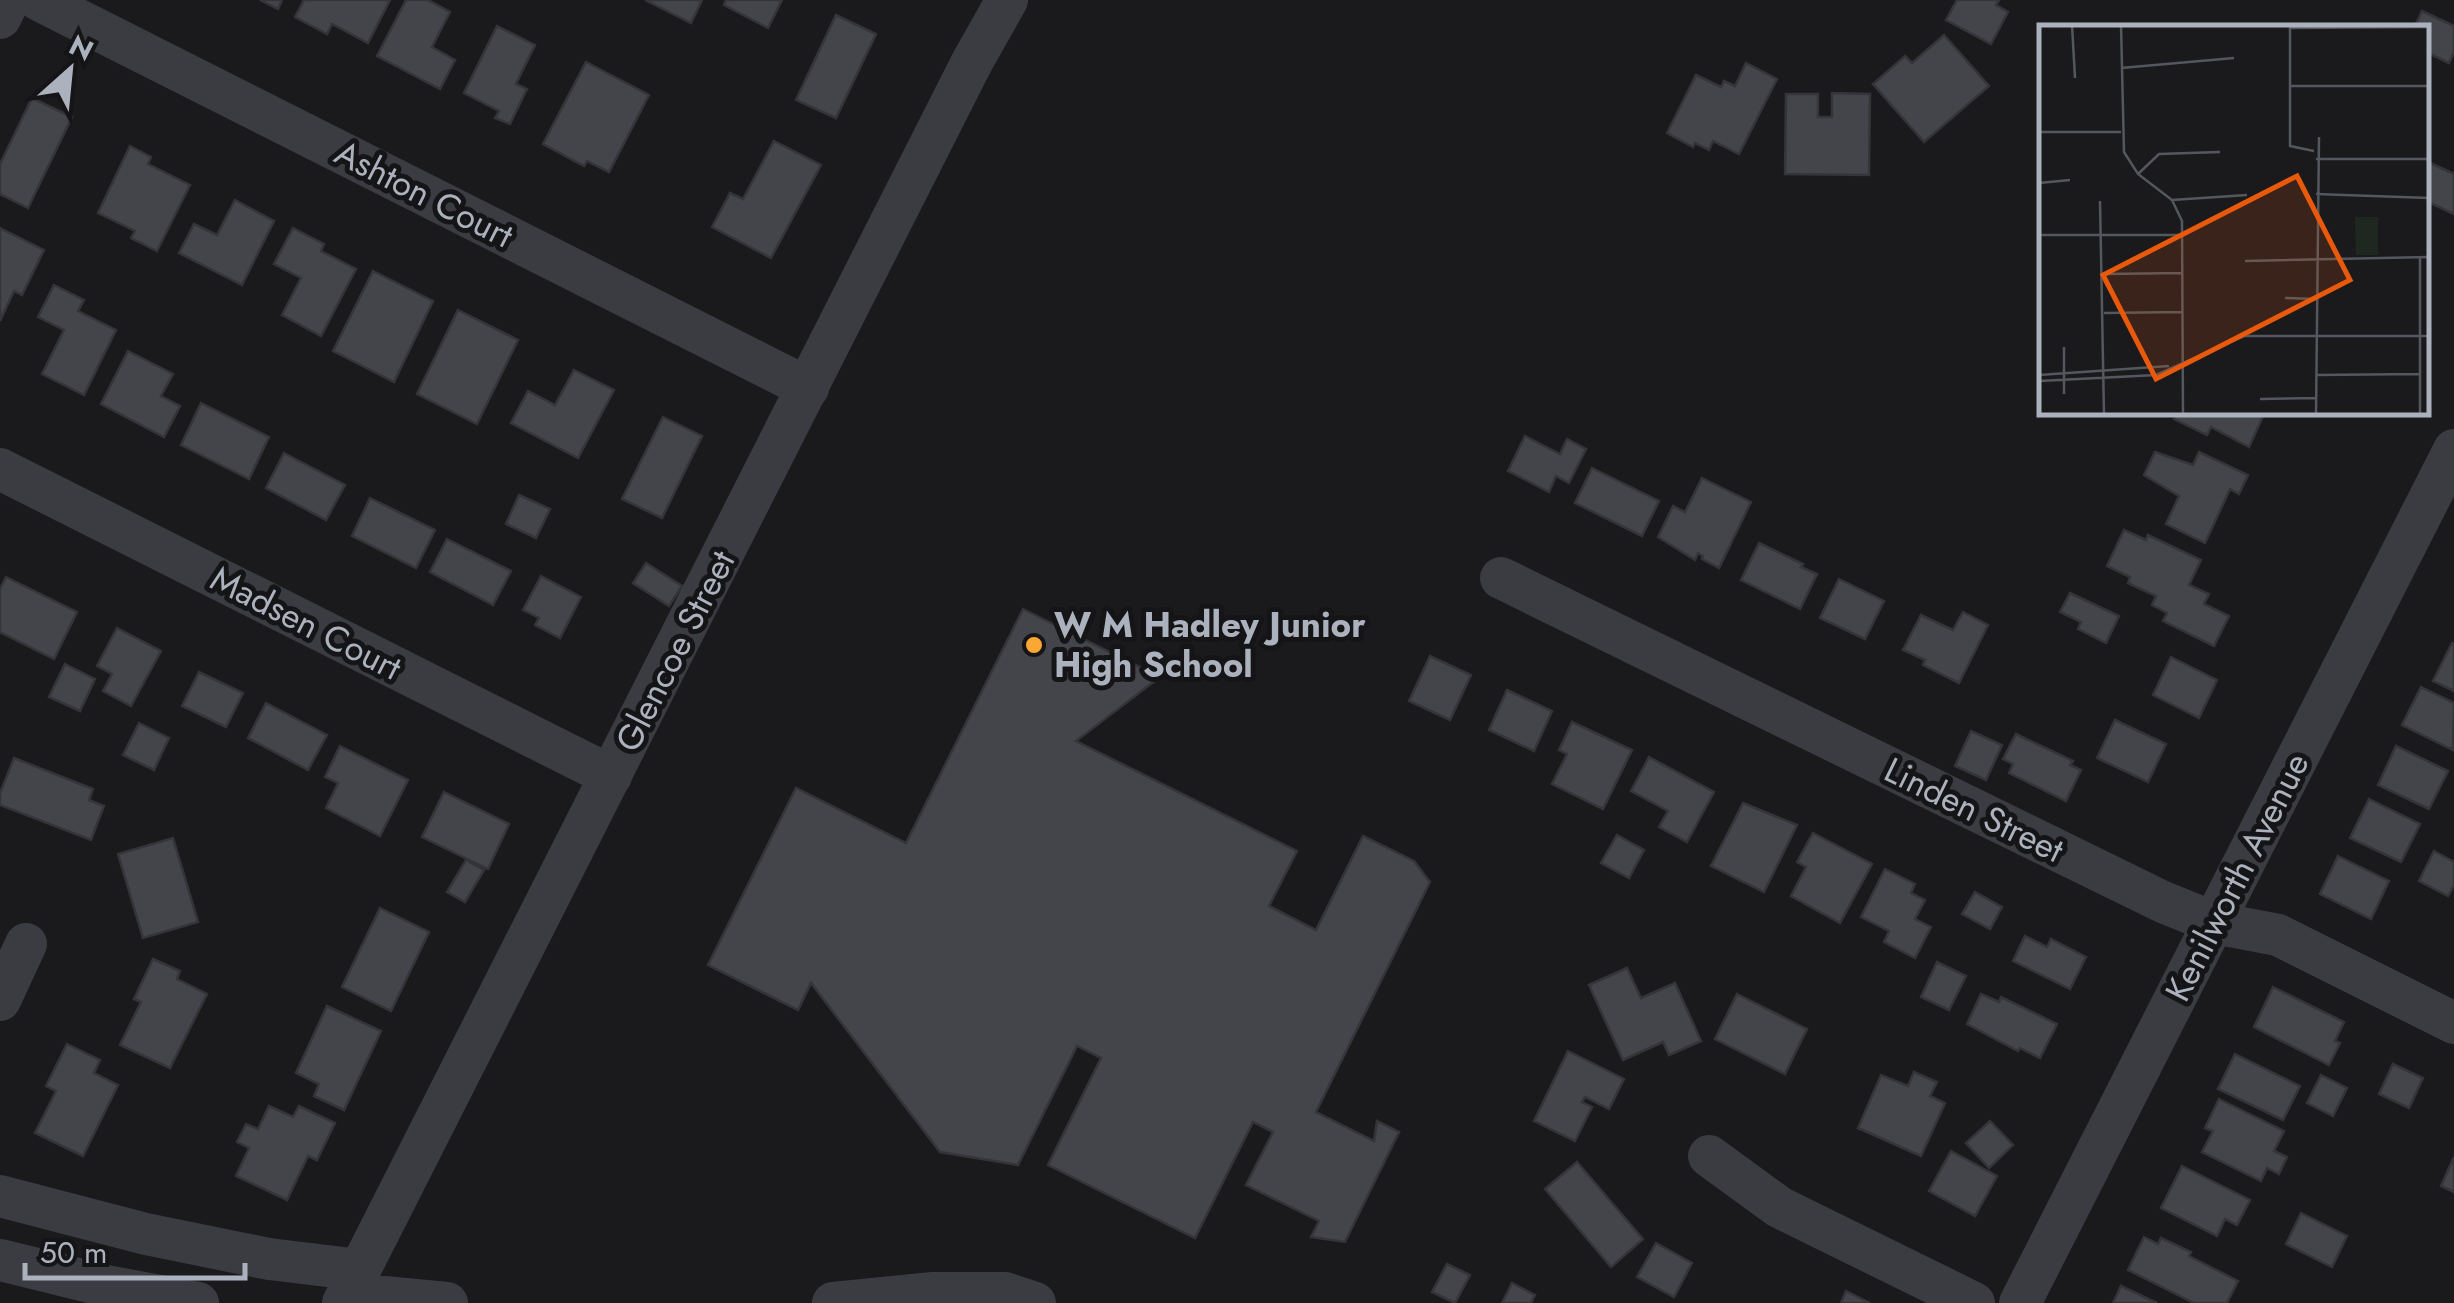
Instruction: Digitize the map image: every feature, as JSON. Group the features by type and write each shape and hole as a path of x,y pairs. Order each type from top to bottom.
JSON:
{"street":[{"path":"0,18 9,0"},
{"name":"Ashton Court","path":"40,0 808,388"},
{"name":"Glencoe Street","path":"358,1292 612,776 972,62 1007,0"},
{"name":"Kenilworth Avenue","path":"2020,1303 2454,450"},
{"name":"Madsen Court","path":"0,469 612,776"},
{"name":"Linden Street","path":"1501,578 2163,902 2215,923 2278,935 2454,1023"},
{"path":"0,1000 26,944"},
{"path":"1709,1156 1779,1207 1974,1303"},
{"path":"0,1196 146,1234 269,1258 358,1292 447,1303"},
{"path":"0,1260 198,1303"},
{"path":"834,1303 933,1294 1020,1298"}],"building":[{"path":"260,0 282,0 278,9"},
{"path":"304,0 390,0 368,43 332,24 327,34 295,17"},
{"path":"406,0 428,0 450,12 432,47 455,60 440,89 377,56"},
{"path":"645,0 702,0 691,23"},
{"path":"726,0 782,0 768,28 724,5"},
{"path":"1957,0 1999,0 1996,5 2008,12 1991,44 1946,20"},
{"path":"2422,11 2454,26 2454,52 2449,63 2429,53 2429,25 2415,25"},
{"path":"836,15 876,34 836,118 796,100"},
{"path":"497,26 535,45 516,84 527,89 510,124 495,118 499,111 464,93"},
{"path":"1944,35 1989,86 1924,142 1873,84 1905,56 1912,63"},
{"path":"586,62 649,95 609,172 587,161 584,166 543,144"},
{"path":"1746,63 1777,79 1739,154 1713,141 1709,150 1695,143 1693,147 1667,133 1696,75 1721,87 1724,81 1735,86"},
{"path":"1832,93 1870,94 1869,175 1785,174 1786,94 1818,94 1818,117 1832,117"},
{"path":"32,98 72,117 28,208 0,194 0,164"},
{"path":"774,141 821,165 771,258 712,227 730,193 743,199"},
{"path":"130,146 151,157 148,164 190,185 157,251 131,238 135,231 98,213"},
{"path":"2429,162 2454,174 2454,214 2429,202"},
{"path":"235,200 274,221 242,285 179,253 194,224 217,235"},
{"path":"0,228 44,250 22,295 14,291 0,321"},
{"path":"293,228 324,244 321,251 356,269 321,336 282,315 301,278 274,264"},
{"path":"373,271 433,301 394,382 333,351"},
{"path":"54,285 84,300 78,311 116,330 84,395 42,374 64,330 38,317"},
{"path":"458,310 518,340 477,424 417,394"},
{"path":"128,351 173,374 161,396 180,406 164,437 101,404"},
{"path":"574,370 614,390 578,458 511,423 528,391 555,405"},
{"path":"201,403 269,437 249,479 181,445"},
{"path":"2176,415 2264,415 2249,447 2211,427 2207,435 2174,419"},
{"path":"663,417 702,436 662,518 622,499"},
{"path":"1525,436 1560,454 1567,439 1586,449 1569,483 1556,476 1549,492 1508,471"},
{"path":"2155,452 2193,465 2199,452 2248,475 2239,494 2230,489 2205,543 2166,524 2179,496 2144,475"},
{"path":"284,453 345,485 326,520 266,488"},
{"path":"1592,468 1659,501 1642,536 1575,503"},
{"path":"1702,478 1751,502 1719,568 1698,553 1695,560 1658,537 1673,506 1685,512"},
{"path":"519,495 550,509 536,538 506,524"},
{"path":"370,498 435,530 416,568 352,536"},
{"path":"2124,530 2146,540 2148,535 2201,560 2189,585 2209,594 2204,604 2229,616 2214,646 2163,621 2167,613 2152,605 2156,596 2128,583 2130,577 2107,566"},
{"path":"447,539 511,571 493,605 430,572"},
{"path":"1759,543 1817,574 1800,609 1741,580"},
{"path":"646,563 682,586 669,606 633,583"},
{"path":"541,576 581,597 560,638 535,625 539,618 523,610"},
{"path":"6,577 77,612 54,659 0,632 0,589"},
{"path":"1839,579 1884,601 1865,639 1820,618"},
{"path":"2070,593 2119,616 2106,643 2078,629 2081,622 2060,612"},
{"path":"1023,609 1160,677 1076,741 1297,851 1269,906 1316,930 1363,836 1414,861 1430,882 1316,1112 1374,1141 1377,1121 1399,1132 1345,1242 1311,1237 1319,1221 1246,1185 1273,1132 1253,1122 1195,1238 1048,1165 1101,1058 1077,1046 1018,1165 940,1152 811,983 798,1010 708,965 796,788 906,843"},
{"path":"1963,612 1988,625 1959,683 1903,650 1921,615 1953,630"},
{"path":"117,628 161,651 131,706 103,691 112,674 97,666"},
{"path":"2454,644 2454,691 2433,681"},
{"path":"1430,656 1471,675 1450,720 1409,701"},
{"path":"2171,657 2217,680 2199,718 2153,695"},
{"path":"65,664 95,679 80,711 49,697"},
{"path":"199,672 243,693 226,727 182,706"},
{"path":"2421,687 2454,703 2453,750 2402,725"},
{"path":"1507,690 1552,711 1534,751 1489,730"},
{"path":"266,703 327,735 308,770 248,738"},
{"path":"2115,720 2166,744 2148,782 2097,758"},
{"path":"1572,722 1632,750 1603,809 1552,784 1567,754 1559,750"},
{"path":"139,723 169,738 154,770 123,755"},
{"path":"1971,731 2002,745 1986,780 1955,766"},
{"path":"2016,734 2073,761 2070,765 2081,770 2066,801 2009,773 2013,764 2003,759"},
{"path":"340,746 408,780 380,836 326,808 338,783 325,777"},
{"path":"2396,746 2448,771 2429,809 2378,785"},
{"path":"1649,757 1714,792 1687,842 1659,827 1668,811 1631,791"},
{"path":"14,758 93,789 89,800 104,806 91,840 0,805 0,793"},
{"path":"444,792 509,824 488,869 422,837"},
{"path":"2369,799 2420,824 2401,862 2350,838"},
{"path":"1743,803 1797,825 1764,892 1711,866"},
{"path":"1813,833 1872,864 1840,923 1791,896 1806,867 1797,862"},
{"path":"1617,835 1644,850 1629,878 1601,863"},
{"path":"173,838 198,922 143,938 118,854"},
{"path":"2434,851 2454,862 2454,885 2448,896 2419,881"},
{"path":"2338,856 2389,881 2371,919 2320,894"},
{"path":"466,860 484,870 465,902 447,892"},
{"path":"1885,869 1915,884 1911,893 1925,900 1915,919 1931,927 1915,958 1884,942 1889,931 1861,917"},
{"path":"1975,892 2002,907 1990,929 1962,914"},
{"path":"380,908 429,932 391,1011 342,987"},
{"path":"2025,936 2047,947 2051,939 2086,957 2070,989 2013,961"},
{"path":"153,959 180,971 177,979 207,994 170,1068 120,1045 141,1002 134,999"},
{"path":"1937,962 1966,976 1949,1010 1921,997"},
{"path":"1627,968 1641,998 1675,983 1701,1041 1669,1055 1663,1042 1623,1060 1589,985"},
{"path":"2273,987 2344,1022 2335,1041 2340,1043 2329,1065 2254,1027"},
{"path":"1737,994 1807,1029 1785,1074 1715,1039"},
{"path":"1981,994 1999,1002 2001,997 2057,1024 2040,1058 1967,1024"},
{"path":"327,1006 381,1031 344,1110 314,1096 319,1084 296,1073"},
{"path":"67,1044 100,1060 94,1073 118,1085 83,1156 35,1133 56,1091 46,1086"},
{"path":"1568,1051 1624,1079 1609,1109 1585,1097 1582,1102 1592,1107 1575,1141 1534,1121"},
{"path":"2235,1054 2300,1086 2283,1120 2218,1089"},
{"path":"2393,1064 2423,1078 2409,1108 2379,1094"},
{"path":"1914,1072 1937,1082 1930,1096 1945,1103 1921,1156 1858,1128 1881,1075 1908,1086"},
{"path":"2321,1075 2347,1088 2333,1116 2307,1103"},
{"path":"2219,1099 2284,1131 2274,1151 2287,1157 2279,1174 2267,1168 2261,1181 2202,1152 2213,1131 2205,1128"},
{"path":"269,1106 293,1117 299,1106 335,1123 317,1160 308,1156 287,1200 236,1176 249,1148 237,1142 246,1124 258,1129"},
{"path":"1990,1121 2013,1145 1989,1168 1966,1143"},
{"path":"1951,1151 1997,1176 1975,1216 1929,1191"},
{"path":"2454,1157 2454,1192 2441,1186"},
{"path":"1577,1162 1643,1239 1611,1267 1545,1189"},
{"path":"2182,1166 2250,1200 2237,1225 2225,1219 2217,1236 2161,1208"},
{"path":"2301,1213 2347,1236 2332,1267 2286,1244"},
{"path":"2144,1237 2158,1244 2161,1238 2191,1252 2189,1256 2238,1281 2227,1303 2194,1303 2128,1270"},
{"path":"1656,1243 1692,1263 1674,1297 1637,1277"},
{"path":"1447,1264 1470,1275 1455,1303 1432,1292"},
{"path":"1512,1283 1535,1295 1531,1303 1502,1303"},
{"path":"2121,1286 2157,1303 2113,1303"},
{"path":"1846,1291 1870,1303 1841,1303"}],"place":[{"name":"W M Hadley Junior High School","path":"1034,645"}]}
